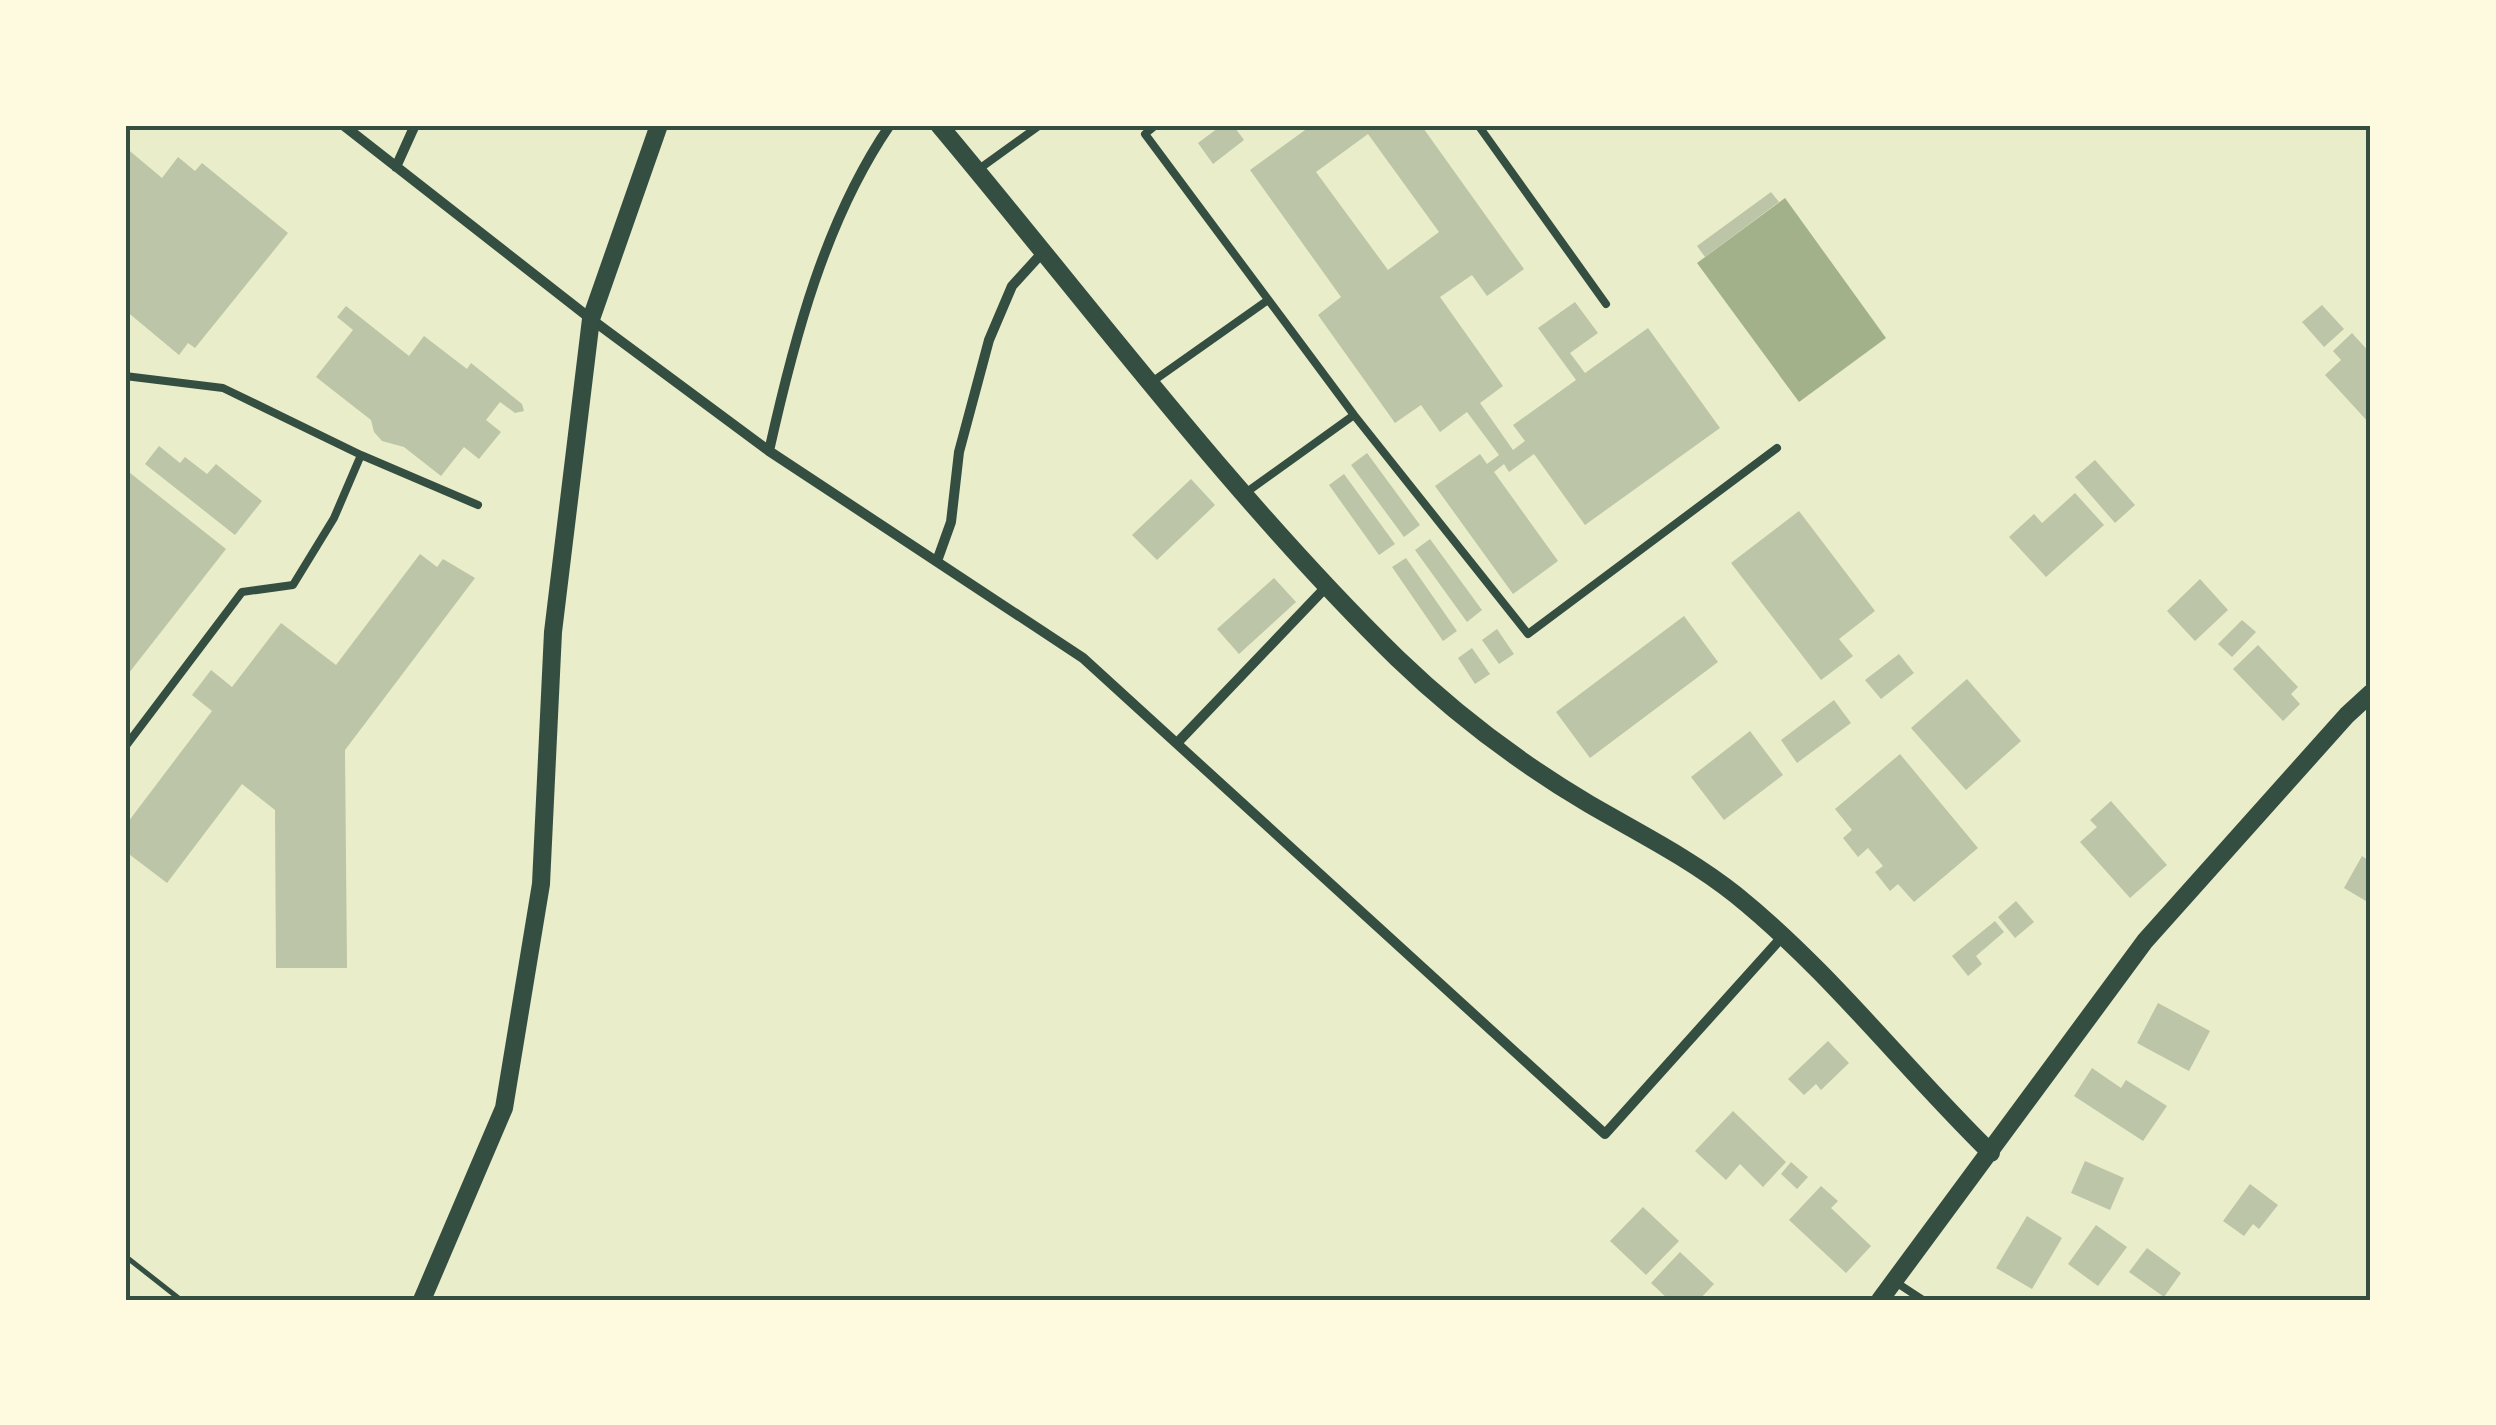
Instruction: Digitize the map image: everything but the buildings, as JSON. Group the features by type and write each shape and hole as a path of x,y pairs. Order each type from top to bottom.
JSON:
{"street":[{"path":"343,125 591,319 769,451 1083,658 1605,1134 1782,936"},
{"path":"396,167 415,125"},
{"path":"422,1300 504,1108 541,884 553,632 591,319 659,125"},
{"path":"769,451 782,389 846,198 890,125"},
{"path":"940,125 1148,385 1244,495 1397,658 1522,762 1662,844 1736,894 1782,936 1992,1153"},
{"path":"936,562 951,522 959,452 989,340 1012,286 1042,252"},
{"path":"1178,742 1328,585"},
{"path":"1880,1300 2145,942 2371,692"}],"lane":[{"path":"977,170 1040,125"},
{"path":"1156,125 1145,134 1354,415 1528,634 1778,448"},
{"path":"1478,125 1606,304"},
{"path":"1148,385 1268,300"},
{"path":"125,376 224,388 361,455 478,505"},
{"path":"1244,495 1354,415"},
{"path":"125,747 242,592 293,585 334,518 361,455"},
{"path":"1894,1281 1922,1300"}],"path":[{"path":"125,1256 181,1300"}],"shaded area":[{"path":"1785,198 1886,338 1799,402 1697,263"}]}
